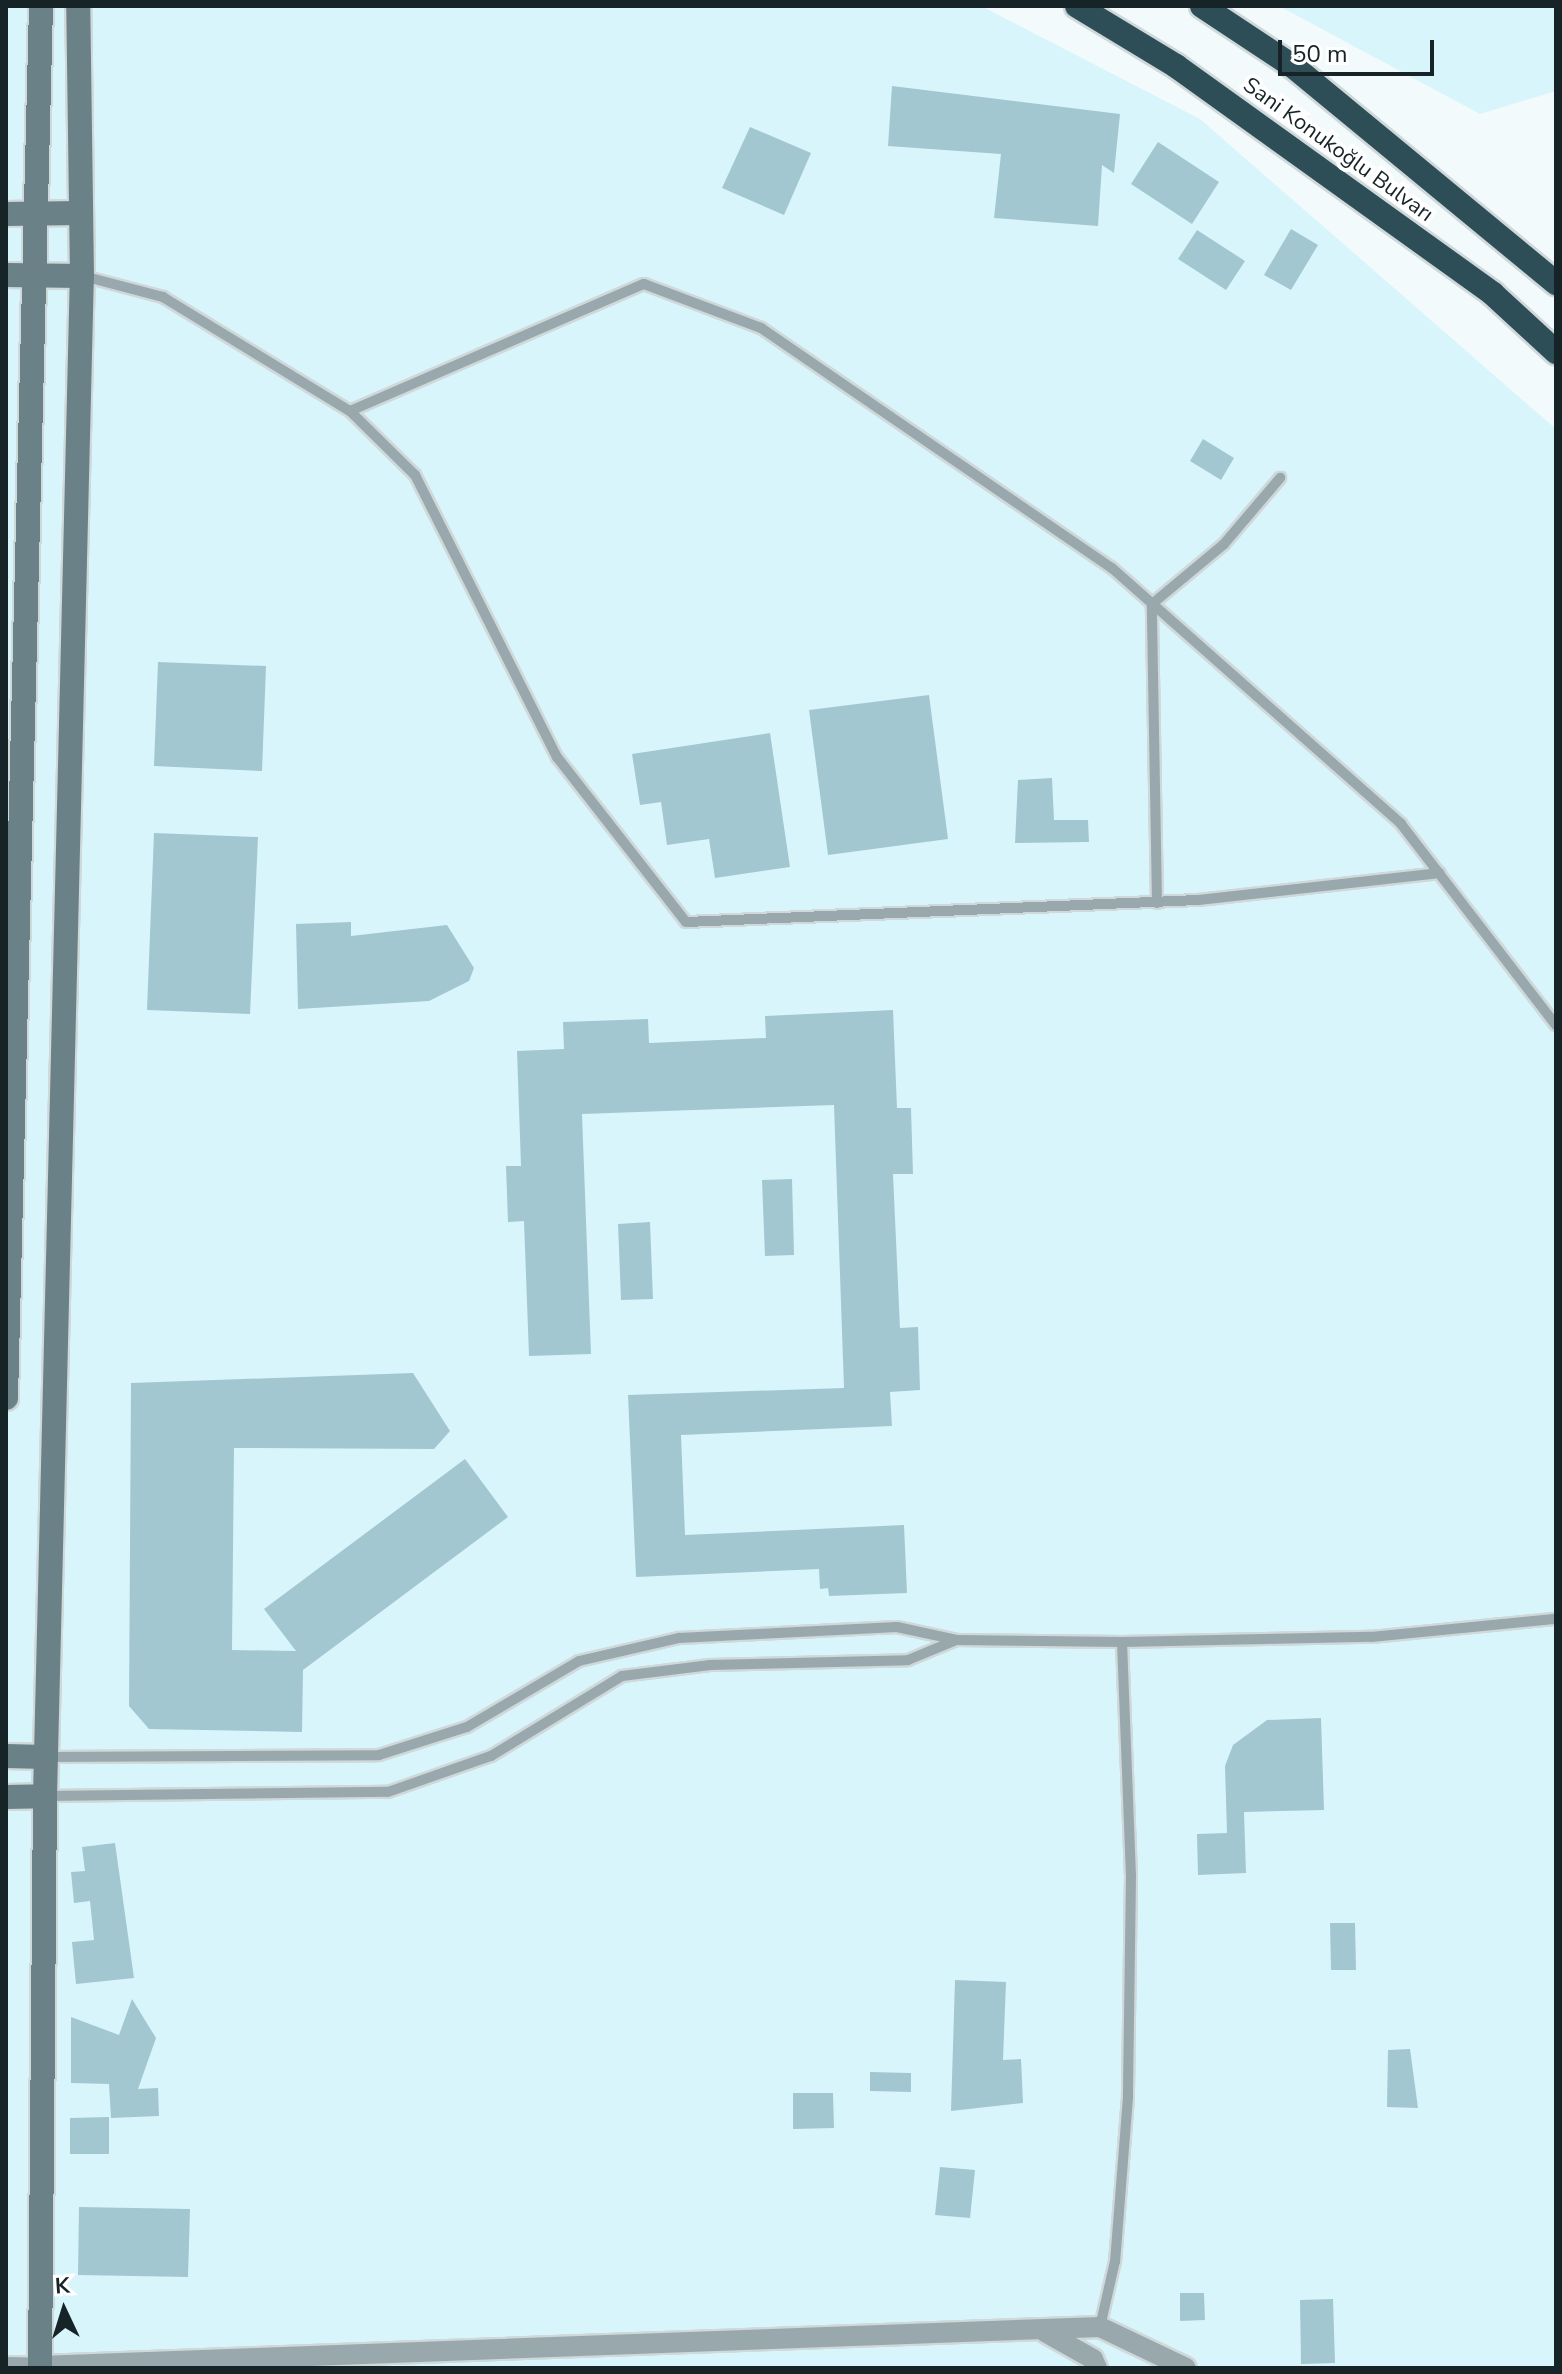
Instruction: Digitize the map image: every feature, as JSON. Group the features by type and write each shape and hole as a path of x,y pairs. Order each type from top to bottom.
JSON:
{"highway":[{"name":"Sani Konukoğlu Bulvarı","path":"1077,6 1176,66 1493,294 1556,352"},
{"name":"Sani Konukoğlu Bulvarı","path":"1202,6 1294,67 1556,283"}],"main road":[{"path":"6,1398 10,839 36,277 41,6"},
{"path":"46,2367 45,1796 82,276 78,6"},
{"path":"6,214 81,213"},
{"path":"6,275 82,276"},
{"path":"6,1756 46,1757"},
{"path":"6,1797 45,1796"}],"street":[{"path":"6,2367 1045,2332 1100,2327 1186,2368"},
{"path":"1045,2332 1093,2359 1097,2368"}],"lane":[{"path":"82,276 163,297 350,411 415,475 557,757 686,922 1157,903 1439,873"},
{"path":"350,411 644,284 761,328 1112,568 1401,824 1556,1025"},
{"path":"1152,604 1224,544 1280,478"},
{"path":"1152,604 1157,903"},
{"path":"46,1757 379,1755 467,1727 579,1661 679,1638 897,1627 957,1640 1122,1642 1371,1637 1556,1619"},
{"path":"45,1796 388,1792 491,1756 622,1676 710,1665 908,1660 957,1640"},
{"path":"1100,2327 1115,2261 1128,2097 1131,1876 1122,1642"}],"shaded area":[{"path":"6,6 981,6 1200,119 1556,429 1556,2368 6,2368"},
{"path":"1279,6 1556,6 1556,91 1480,114"}],"building":[{"path":"892,86 1120,114 1114,173 1102,165 1098,226 994,218 1001,154 888,146"},
{"path":"750,127 811,153 784,215 722,188"},
{"path":"1158,142 1219,182 1192,224 1131,184"},
{"path":"1291,229 1318,245 1291,290 1264,275"},
{"path":"1197,230 1245,261 1226,290 1178,259"},
{"path":"1203,439 1234,458 1221,480 1190,461"},
{"path":"158,662 266,666 262,771 154,766"},
{"path":"929,695 948,839 828,855 809,710"},
{"path":"770,733 790,867 715,878 709,839 667,845 661,802 640,805 632,754"},
{"path":"1052,778 1054,820 1088,820 1089,842 1015,843 1018,780"},
{"path":"154,833 258,837 250,1014 147,1010"},
{"path":"351,922 351,936 447,925 474,968 469,981 429,1001 298,1009 296,924"},
{"path":"893,1010 897,1108 911,1108 913,1174 893,1174 900,1328 918,1327 920,1390 890,1392 892,1426 681,1435 685,1535 904,1525 907,1593 829,1596 828,1588 820,1589 819,1569 636,1577 628,1395 844,1388 834,1105 582,1114 591,1354 529,1356 524,1221 508,1222 506,1166 521,1166 517,1051 564,1049 563,1022 648,1019 649,1043 766,1038 765,1016"},
{"path":"792,1179 794,1255 765,1256 762,1180"},
{"path":"650,1222 653,1299 621,1300 618,1224"},
{"path":"413,1373 450,1431 434,1449 234,1448 232,1650 296,1651 264,1609 465,1459 508,1517 303,1670 302,1732 149,1729 129,1706 131,1383"},
{"path":"1321,1718 1324,1810 1244,1812 1246,1873 1198,1875 1197,1834 1227,1833 1225,1766 1233,1745 1267,1720"},
{"path":"115,1843 134,1978 76,1984 72,1942 94,1940 90,1901 74,1903 71,1872 85,1871 82,1847"},
{"path":"1330,1923 1355,1923 1356,1970 1331,1970"},
{"path":"955,1980 1006,1982 1003,2060 1021,2059 1023,2103 951,2111"},
{"path":"132,1999 156,2038 138,2089 158,2088 159,2116 111,2118 109,2084 71,2083 71,2017 119,2035"},
{"path":"1410,2049 1418,2108 1387,2107 1388,2050"},
{"path":"870,2072 911,2073 911,2092 870,2091"},
{"path":"793,2093 833,2093 834,2128 793,2129"},
{"path":"109,2117 109,2154 70,2154 70,2118"},
{"path":"940,2167 975,2170 970,2218 935,2215"},
{"path":"79,2207 190,2209 188,2277 78,2275"},
{"path":"1180,2293 1204,2293 1205,2320 1180,2321"},
{"path":"1333,2299 1335,2363 1301,2364 1300,2300"}]}
